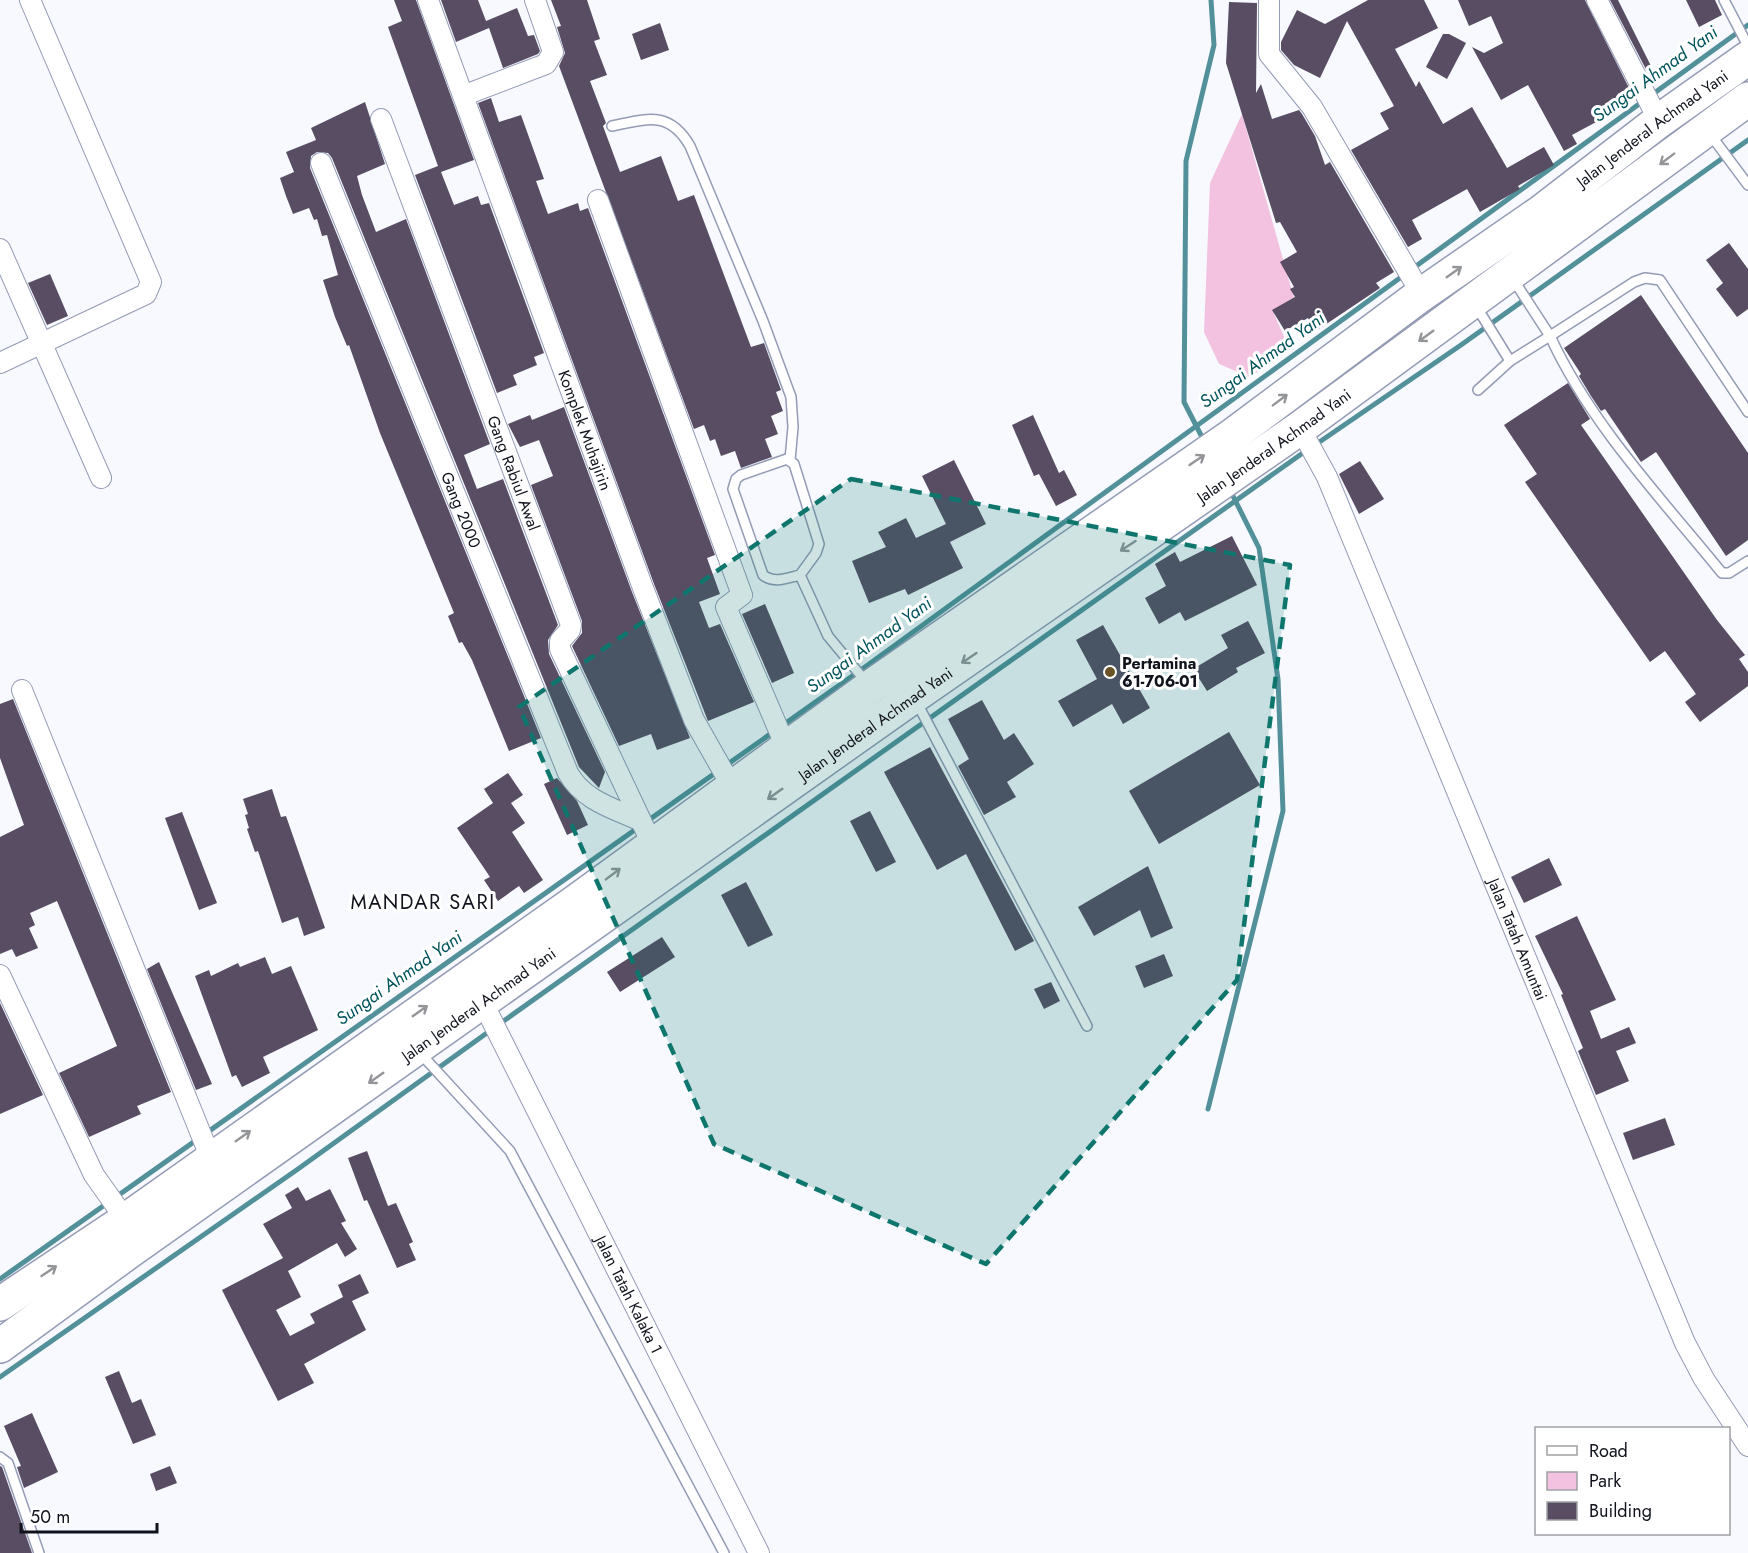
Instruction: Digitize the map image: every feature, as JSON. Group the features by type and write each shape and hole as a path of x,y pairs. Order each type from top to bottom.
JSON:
{"highway":[{"name":"Jalan Jenderal Achmad Yani","path":"13,1337 127,1253 423,1056 491,1020 585,912 645,832 724,773 865,682 1233,435 1412,281 1541,212 1652,106 1745,47"},
{"name":"Jalan Jenderal Achmad Yani","path":"3,1301 126,1220 208,1152 585,912 918,705 1107,560 1244,467 1307,441 1516,283 1559,239 1714,139 1748,99"},
{"path":"1541,212 1559,239"},
{"path":"3,1301 13,1337"}],"street":[{"path":"0,363 146,294 152,282 30,0"},
{"name":"Komplek Muhajirin","path":"428,0 465,95 643,588 694,720 724,773"},
{"path":"465,95 546,64 551,58 553,52 535,0"},
{"path":"1269,0 1269,54 1312,107 1412,281"},
{"path":"1597,0 1652,106"},
{"name":"Gang Rabiul Awal","path":"381,119 571,625 570,630 560,641 560,649 645,832"},
{"name":"Gang 2000","path":"321,163 568,773 575,785 586,795 645,832"},
{"path":"598,200 742,595 726,607 781,735"},
{"path":"0,249 101,478"},
{"name":"Jalan Tatah Amuntai","path":"1307,441 1327,477 1685,1343 1704,1379 1748,1446"},
{"path":"22,690 208,1152"},
{"path":"0,975 94,1175 126,1220"},
{"name":"Jalan Tatah Kalaka 1","path":"491,1020 759,1553"}],"lane":[{"path":"1724,0 1745,47 1748,46"},
{"path":"612,126 652,118 671,123 683,134 763,321 790,397 793,427 790,460 794,464 819,544 816,553 800,575 779,580 769,579 763,575 733,489 736,479 741,475 790,460"},
{"path":"1714,139 1748,185"},
{"path":"1478,390 1510,361 1634,282 1645,278 1660,280 1748,412"},
{"path":"1516,283 1550,336 1566,372 1606,430 1722,573 1729,573 1748,561"},
{"path":"1478,310 1510,361"},
{"path":"800,575 828,636 865,682"},
{"path":"918,705 1087,1026"},
{"path":"423,1056 510,1151 724,1553"},
{"path":"0,1457 8,1463 39,1553"}],"highlighted area":[{"path":"851,479 1290,565 1237,980 986,1264 714,1144 519,707"}],"green space":[{"path":"1242,114 1294,298 1274,314 1290,350 1250,377 1219,364 1204,332 1210,183"}],"building":[{"path":"394,0 416,0 474,160 441,172 454,205 478,196 481,205 489,203 544,353 534,357 537,365 513,375 517,385 497,393 415,175 438,166 388,27 402,21"},
{"path":"441,0 478,0 486,21 517,8 528,36 534,35 540,51 538,54 503,68 489,28 456,42"},
{"path":"551,0 587,0 600,39 594,41 607,75 590,81 606,123 603,126 620,172 661,156 678,201 694,195 751,347 764,343 781,390 776,392 783,411 771,416 778,434 765,439 772,457 741,468 735,451 721,456 715,439 710,441 704,425 694,429 559,66 565,53 557,27 561,26"},
{"path":"1368,0 1424,0 1438,28 1395,49 1416,87 1419,81 1443,124 1472,107 1507,168 1544,147 1554,165 1518,186 1520,189 1480,212 1467,189 1412,220 1422,239 1408,247 1351,150 1389,129 1380,113 1394,106 1347,21 1320,78 1294,65 1281,50 1281,42 1297,10 1325,24"},
{"path":"1458,0 1585,0 1629,88 1618,94 1624,107 1572,135 1577,144 1564,151 1528,85 1501,100 1472,47 1484,53 1503,43 1491,16 1469,26"},
{"path":"1610,0 1618,0 1655,74 1650,77"},
{"path":"1686,0 1715,0 1722,15 1699,27"},
{"path":"1229,2 1257,3 1256,93 1261,84 1272,119 1299,110 1315,136 1325,165 1330,162 1394,272 1376,283 1380,288 1316,331 1308,318 1285,331 1272,310 1295,297 1290,289 1294,287 1280,262 1297,252 1280,222 1276,223 1226,63"},
{"path":"660,23 669,50 641,60 632,34"},
{"path":"1443,34 1449,34 1466,43 1447,79 1426,67"},
{"path":"491,98 499,122 521,115 544,179 536,181 548,214 578,203 580,211 588,208 715,555 707,558 720,594 699,602 709,628 720,624 754,702 708,721 654,584 478,103"},
{"path":"365,102 385,164 357,176 362,195 376,232 406,219 490,444 464,455 477,489 503,479 558,625 548,640 549,654 605,772 599,788 579,767 332,158 328,153 317,152 311,156 310,168 541,738 509,751 472,660 462,642 459,643 448,616 454,613 380,433 349,345 347,346 335,317 323,280 338,275 327,235 322,236 317,219 314,220 309,208 293,214 286,196 280,178 294,172 286,152 316,140 311,128"},
{"path":"1729,243 1748,269 1748,309 1737,317 1716,289 1723,283 1706,260"},
{"path":"50,274 68,316 47,325 28,283"},
{"path":"1641,295 1748,453 1748,540 1726,556 1656,452 1641,462 1605,409 1601,411 1564,348"},
{"path":"1568,383 1590,419 1581,425 1717,620 1745,655 1739,659 1748,672 1748,686 1700,722 1685,702 1696,694 1665,651 1650,662 1525,482 1537,474 1504,425"},
{"path":"564,407 632,592 690,738 657,750 651,734 619,746 572,646 582,633 582,621 531,485 553,476 539,440 520,447 508,424 530,415 532,420"},
{"path":"1033,415 1059,473 1064,470 1077,495 1056,506 1039,474 1034,476 1012,425"},
{"path":"954,460 986,524 950,542 963,568 908,595 905,589 869,603 852,561 886,547 878,532 906,518 916,538 946,524 922,476"},
{"path":"1360,461 1384,499 1359,514 1339,474"},
{"path":"1232,536 1257,585 1185,621 1180,612 1159,624 1145,598 1166,586 1155,564 1175,552 1180,562"},
{"path":"765,604 794,673 772,683 742,614"},
{"path":"1248,621 1265,653 1236,668 1238,672 1207,691 1193,669 1228,648 1221,635"},
{"path":"1103,625 1150,708 1123,724 1112,704 1073,727 1058,701 1097,679 1076,640"},
{"path":"13,699 171,1092 137,1106 141,1114 89,1137 59,1073 117,1046 57,901 30,913 35,925 29,928 38,948 16,957 12,949 0,954 0,837 24,825 0,758 0,704"},
{"path":"982,700 1004,740 1014,733 1034,764 1007,782 1016,797 984,815 958,766 969,759 948,719"},
{"path":"1229,732 1260,785 1159,844 1129,791"},
{"path":"930,747 1034,941 1015,951 966,854 937,870 884,772"},
{"path":"508,773 523,795 511,803 525,823 512,832 543,880 524,893 519,886 498,901 484,880 490,877 457,828 493,803 484,789"},
{"path":"557,778 577,801 588,825 567,835 544,784"},
{"path":"272,789 281,817 286,816 325,928 304,936 298,917 282,923 258,851 255,852 247,829 249,828 245,815 248,814 243,799"},
{"path":"870,811 896,862 876,872 850,821"},
{"path":"182,812 217,903 199,910 165,818"},
{"path":"1549,858 1562,885 1524,903 1511,877"},
{"path":"1148,866 1173,928 1151,938 1140,910 1094,936 1078,907"},
{"path":"746,882 773,935 748,947 721,895"},
{"path":"1577,916 1616,1000 1590,1011 1601,1039 1629,1027 1636,1043 1616,1051 1629,1081 1596,1095 1578,1051 1583,1048 1561,995 1563,994 1535,936"},
{"path":"662,937 675,957 620,992 607,972"},
{"path":"1164,954 1173,976 1144,988 1135,966"},
{"path":"265,957 272,974 291,966 318,1030 263,1057 270,1073 242,1087 236,1075 232,1077 195,976 209,970 211,976 238,963 240,967"},
{"path":"159,962 212,1084 196,1090 147,969"},
{"path":"1051,982 1060,1001 1044,1009 1034,989"},
{"path":"0,1003 43,1095 0,1114"},
{"path":"1665,1118 1675,1145 1633,1160 1623,1133"},
{"path":"367,1151 388,1206 396,1203 413,1242 409,1244 416,1260 397,1268 367,1200 364,1201 348,1158"},
{"path":"298,1187 306,1201 330,1189 346,1221 341,1223 357,1249 345,1257 337,1243 288,1271 301,1297 276,1310 290,1336 315,1323 310,1314 343,1297 338,1285 360,1274 369,1293 352,1301 366,1330 304,1364 314,1383 278,1401 222,1290 283,1258 263,1224 292,1208 285,1195"},
{"path":"119,1371 132,1403 141,1399 156,1435 133,1444 105,1377"},
{"path":"32,1413 58,1472 24,1488 17,1467 21,1466 4,1426"},
{"path":"0,1466 2,1467 32,1553 0,1553"},
{"path":"170,1466 177,1483 156,1491 150,1474"}],"waterway":[{"path":"1205,443 1184,402 1186,161 1214,45 1211,0"},
{"name":"Sungai Ahmad Yani","path":"1412,269 1748,25"},
{"name":"Sungai Ahmad Yani","path":"1315,445 1461,345 1748,140"},
{"name":"Sungai Ahmad Yani","path":"0,1279 865,667 1404,275"},
{"name":"Sungai Ahmad Yani","path":"498,1025 1307,450"},
{"path":"1208,1109 1283,811 1278,679 1259,548 1233,496"},
{"name":"Sungai Ahmad Yani","path":"0,1377 298,1169 491,1030"}],"place":[{"name":"Pertamina 61-706-01","path":"1110,672"}],"district":[{"name":"MANDAR SARI","path":"423,902"}]}
